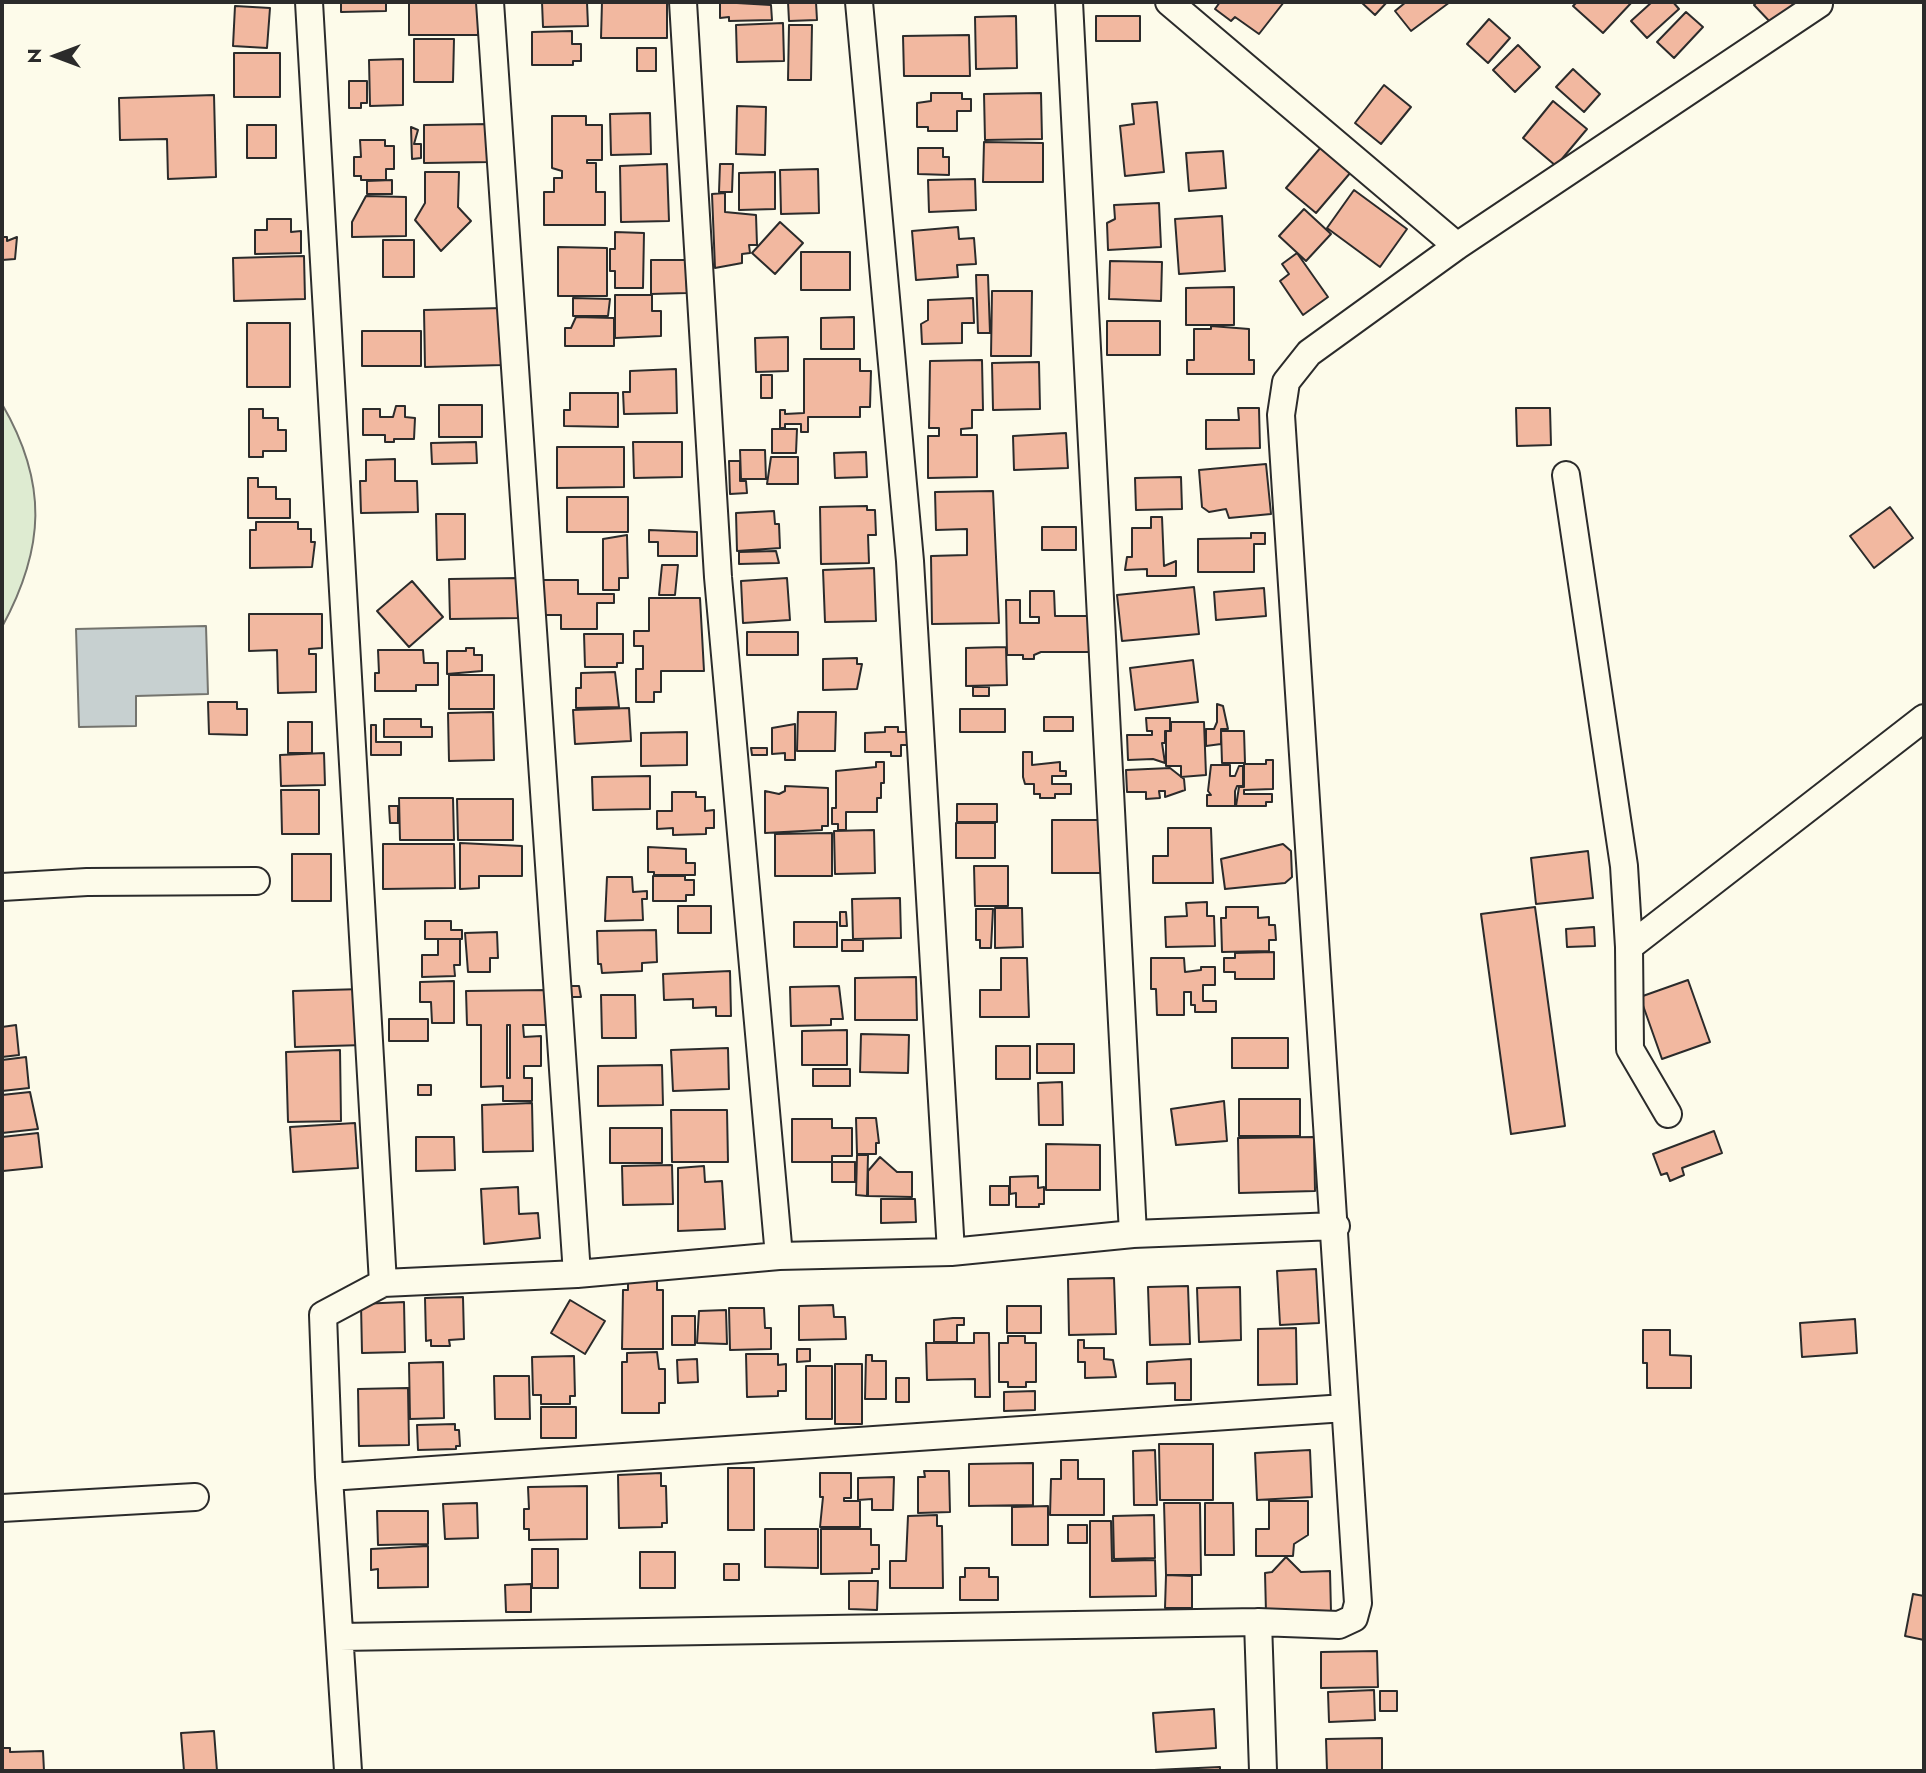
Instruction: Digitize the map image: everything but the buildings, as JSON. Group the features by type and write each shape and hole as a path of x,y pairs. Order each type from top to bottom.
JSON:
{"street":[{"path":"309,2 383,1283"},
{"path":"490,2 577,1274"},
{"path":"683,2 718,577 779,1256"},
{"path":"859,2 910,561 951,1252"},
{"path":"1069,2 1133,1234"},
{"path":"1169,2 1457,246"},
{"path":"340,1637 1258,1622 1339,1625 1354,1618 1358,1603 1336,1226 1281,415 1286,382 1309,353 1457,246 1819,4"},
{"path":"1566,475 1624,866 1629,947 1630,1049 1668,1114"},
{"path":"1629,947 1924,718"},
{"path":"2,887 87,882 256,881"},
{"path":"348,1771 329,1477 323,1315 383,1283 577,1274 779,1256 951,1252 1133,1234 1336,1226"},
{"path":"329,1477 1345,1408"},
{"path":"2,1508 195,1497"},
{"path":"1258,1622 1263,1771"}],"green space":[{"path":"2,404 27,461 34,488 35,516 27,570 2,627"}],"shaded area":[{"path":"206,626 208,694 136,696 136,726 79,727 76,629"}]}
